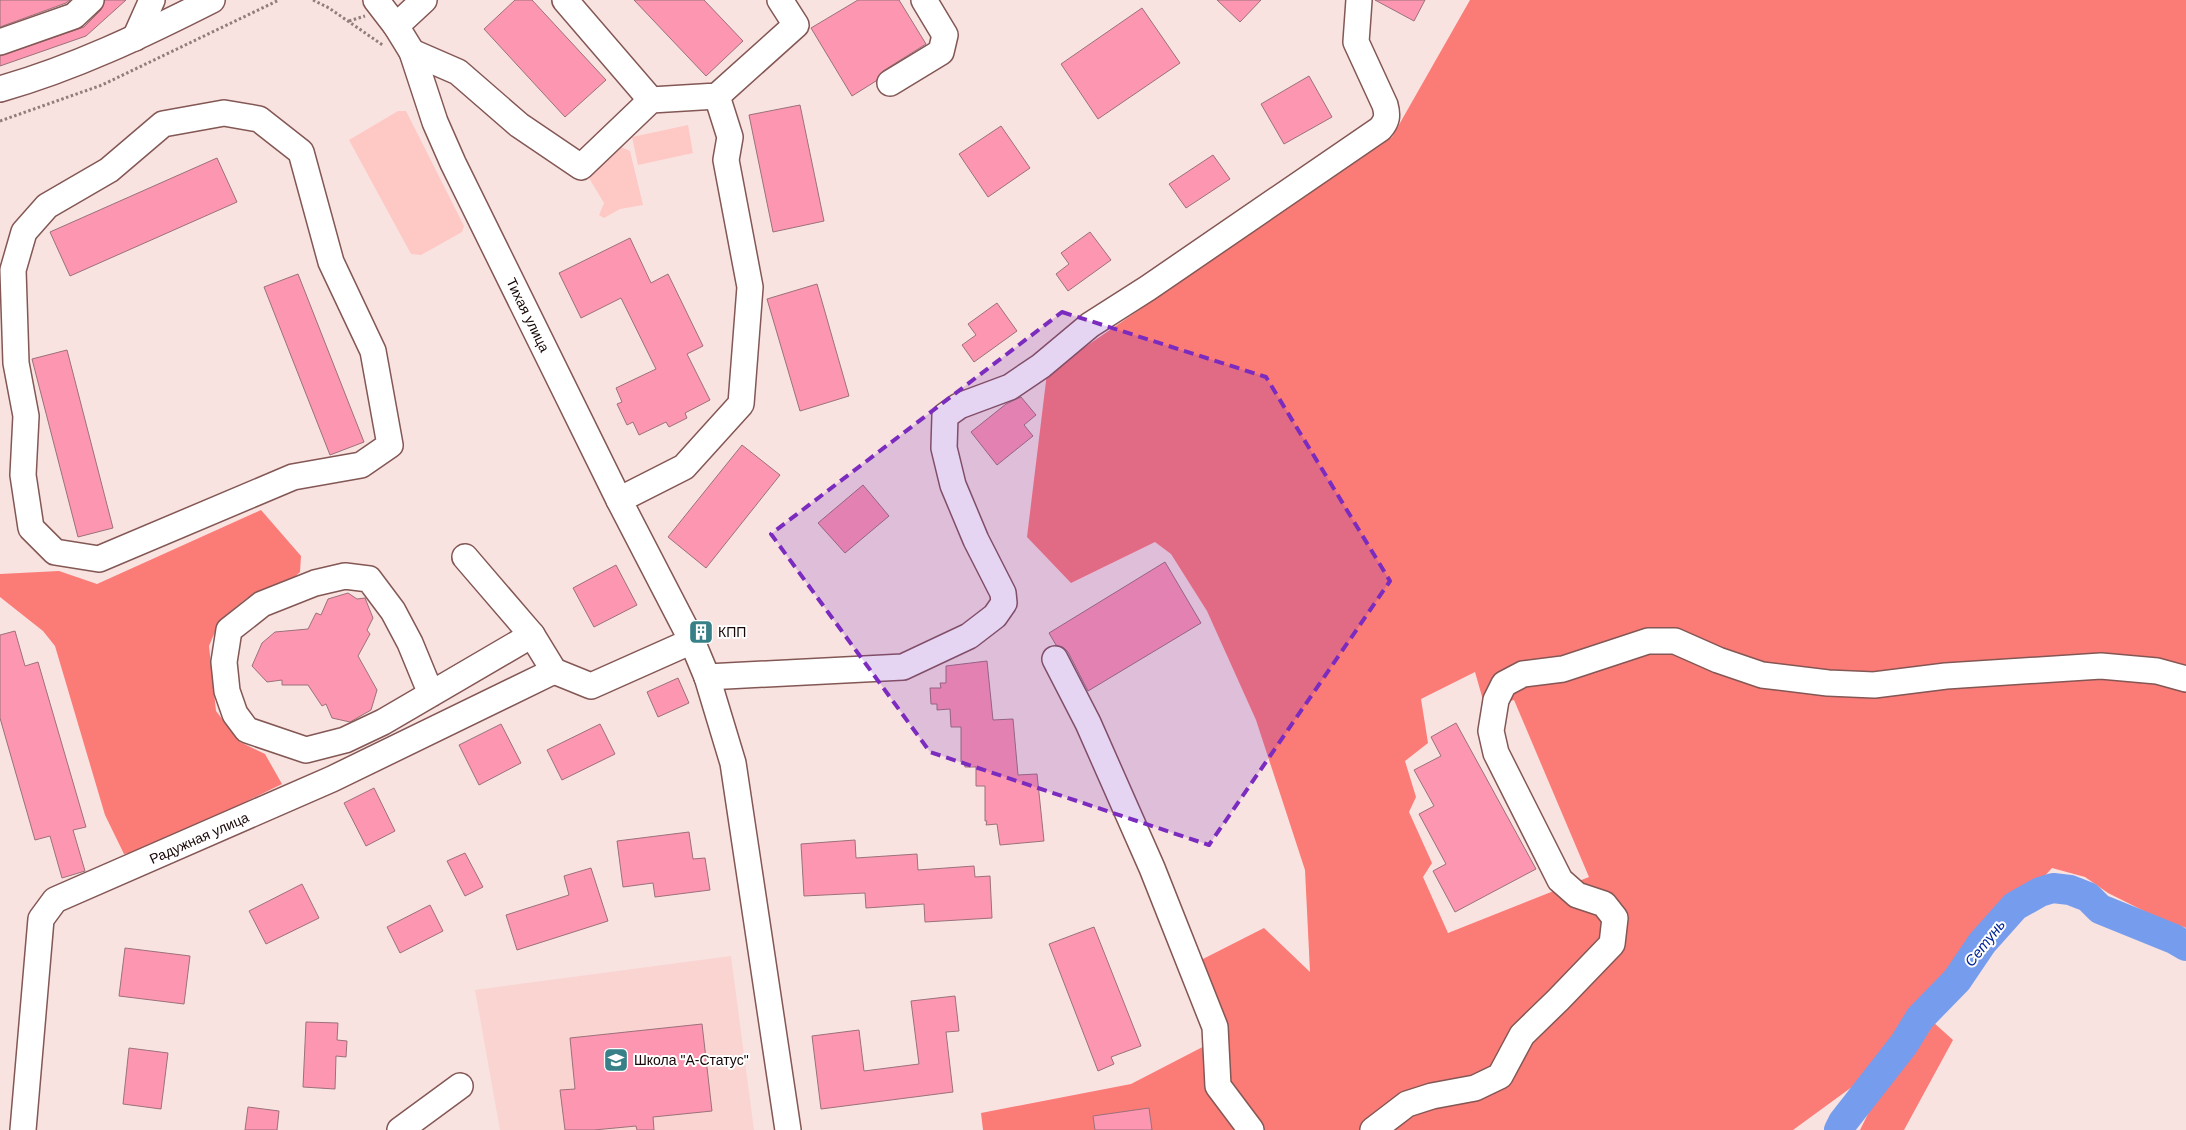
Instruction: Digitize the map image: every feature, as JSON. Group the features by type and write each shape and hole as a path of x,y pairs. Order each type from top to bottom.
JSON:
{"street":[{"path":"0,42 74,16 91,0"},
{"path":"0,90 37,78 135,38 212,0"},
{"name":"Тихая улица","path":"376,0 390,36 412,52 435,122 453,163 619,500 689,635 707,678 733,763 788,1130"},
{"path":"390,36 424,0"},
{"path":"565,0 651,100"},
{"path":"412,52 458,72 519,125 581,167 651,100 717,96 796,25 780,0"},
{"path":"890,83 940,52 945,35 924,0"},
{"path":"707,678 903,667 969,636 996,616 1004,603 1003,593 976,540 953,484 944,448 945,416 959,406 1010,387 1018,382 1041,366 1090,325 1148,288 1380,129 1386,122 1388,115 1356,42 1359,0"},
{"path":"135,38 145,4"},
{"path":"619,500 684,467 741,404 750,287 726,160 730,137 717,96"},
{"path":"224,113 259,119 301,152 331,262 373,351 390,445 361,465 293,477 99,559 55,552 31,528 23,475 26,416 8,365 14,270 24,232 47,206 109,170 163,124 224,113"},
{"path":"465,557 532,635 554,671 591,686 689,635"},
{"path":"431,694 410,643 393,612 369,579 345,576 315,584 262,604 229,630 224,662 227,691 235,714 247,730 306,750 345,740 383,722 431,694 532,635"},
{"path":"1373,1130 1406,1104 1432,1096 1475,1088 1500,1076 1522,1035 1612,944 1614,918 1604,904 1577,895 1560,880 1496,753 1491,731 1496,700 1504,684 1523,674 1563,669 1648,641 1675,641 1718,660 1762,675 1828,683 1874,684 1946,676 2101,666 2158,671 2186,679"},
{"path":"1055,659 1088,723 1152,868 1215,1027 1218,1086 1251,1130"},
{"name":"Радужная улица","path":"23,1130 40,920 55,900 332,779 554,671"},
{"path":"400,1130 460,1086"}],"path":[{"path":"0,121 102,85 279,0"},
{"path":"313,0 390,36"}],"highlighted area":[{"path":"1062,312 1266,377 1390,581 1209,845 930,752 771,534"}],"shaded area":[{"path":"1470,0 2186,0 2186,928 2150,914 2108,893 2085,877 2052,868 1856,1084 1793,1130 983,1130 981,1113 1131,1084 1220,1038 1199,961 1264,928 1310,972 1305,870 1256,720 1207,611 1171,554 1155,542 1071,583 1027,537 1047,373 1392,137","holes":["1475,672 1485,707 1514,700 1589,877 1448,933 1423,877 1432,863 1409,812 1416,797 1405,761 1428,743 1421,699"]},
{"path":"398,111 406,111 464,226 462,232 421,255 411,254 349,140"},
{"path":"688,125 693,153 638,165 632,137"},
{"path":"621,147 630,151 643,205 620,209 604,218 599,215 604,203 589,178"},
{"path":"261,510 301,556 300,572 286,585 247,598 220,620 209,646 216,711 240,742 265,754 282,784 146,851 124,854 105,815 55,646 43,631 0,597 0,574 59,571 97,584"},
{"name":"Школа \"А-Статус\"","path":"731,956 754,1130 500,1130 475,990"},
{"path":"1933,1022 1953,1040 1904,1130 1860,1130 1881,1088"}],"building":[{"path":"0,0 70,0 0,27"},
{"path":"105,0 126,0 86,36 0,66 0,56 84,27 101,10"},
{"path":"515,0 532,0 606,80 565,117 484,29"},
{"path":"634,0 704,0 743,41 706,76"},
{"path":"858,0 899,0 926,44 883,71 876,81 852,96 811,28"},
{"path":"1217,0 1261,0 1240,22"},
{"path":"1375,0 1425,0 1414,21"},
{"path":"1142,8 1180,63 1098,119 1061,64"},
{"path":"1309,76 1332,117 1284,144 1261,104"},
{"path":"800,105 824,221 773,232 749,115"},
{"path":"1001,126 1030,168 988,197 959,154"},
{"path":"1213,155 1230,179 1186,208 1169,184"},
{"path":"217,158 237,202 70,276 50,232"},
{"path":"1090,232 1111,260 1068,291 1056,274 1069,264 1061,253"},
{"path":"630,238 651,283 668,274 703,346 687,354 710,400 685,413 687,418 669,427 666,422 639,435 633,422 627,425 617,404 622,402 616,388 656,369 621,298 581,318 559,273"},
{"path":"298,274 364,442 330,455 264,287"},
{"path":"817,284 849,396 800,411 767,299"},
{"path":"997,303 1017,331 974,362 962,345 976,335 968,324"},
{"path":"67,350 113,528 78,537 32,359"},
{"path":"1021,397 1036,415 1024,425 1033,436 997,465 971,432 1006,404"},
{"path":"742,445 780,475 706,568 668,537"},
{"path":"863,485 889,516 845,553 818,523"},
{"path":"1165,562 1201,623 1088,691 1068,652 1063,647 1056,645 1049,633"},
{"path":"616,565 637,605 594,627 573,588"},
{"path":"348,593 357,599 365,598 373,618 367,630 370,634 358,656 377,690 371,710 350,722 332,718 326,704 322,706 308,685 282,685 282,680 267,682 252,666 262,643 275,632 308,629 316,613 321,615 328,599"},
{"path":"15,631 25,666 38,662 86,827 73,830 85,871 62,878 50,836 35,840 0,718 0,635"},
{"path":"987,661 993,720 1013,719 1018,775 1037,774 1044,841 1000,845 997,824 986,825 985,786 976,786 976,767 965,767 964,762 961,762 961,727 951,727 950,709 937,710 937,704 931,704 930,688 941,688 940,683 946,683 946,666"},
{"path":"678,678 689,703 658,717 647,692"},
{"path":"1456,723 1536,869 1455,912 1433,871 1446,864 1419,814 1434,806 1414,770 1441,756 1431,737"},
{"path":"501,724 521,763 479,785 459,745"},
{"path":"600,724 615,754 562,780 547,750"},
{"path":"374,788 395,831 366,846 344,803"},
{"path":"689,832 693,859 705,858 710,890 655,897 653,883 623,887 617,841"},
{"path":"855,840 856,858 917,854 918,870 974,866 975,877 990,876 992,918 925,922 924,904 866,908 865,893 804,896 801,844"},
{"path":"465,853 483,887 465,896 447,861"},
{"path":"591,868 608,921 517,950 506,915 569,895 564,876"},
{"path":"302,884 319,918 266,944 249,911"},
{"path":"430,905 443,931 400,953 387,927"},
{"path":"1094,927 1141,1046 1111,1057 1114,1064 1098,1071 1049,944"},
{"path":"125,948 190,956 184,1004 119,996"},
{"path":"955,996 959,1031 946,1032 953,1092 821,1109 812,1036 859,1030 864,1071 919,1064 911,1001"},
{"path":"306,1022 338,1023 337,1040 347,1041 346,1057 336,1056 335,1089 303,1087"},
{"path":"702,1024 712,1111 653,1117 654,1130 637,1130 636,1126 594,1130 565,1130 560,1090 575,1089 570,1038"},
{"path":"129,1048 168,1053 161,1109 123,1104"},
{"path":"248,1107 279,1111 277,1130 245,1130"},
{"path":"1149,1108 1152,1130 1095,1130 1093,1116"}],"waterway":[{"name":"Сетунь","path":"1839,1130 1843,1122 1904,1044 1920,1018 1957,980 1982,943 2015,906 2040,892 2053,888 2070,890 2088,897 2100,909 2174,939 2186,946"}],"place":[{"name":"КПП","path":"701,632"},
{"name":"Школа \"А-Статус\"","path":"616,1060"}]}
